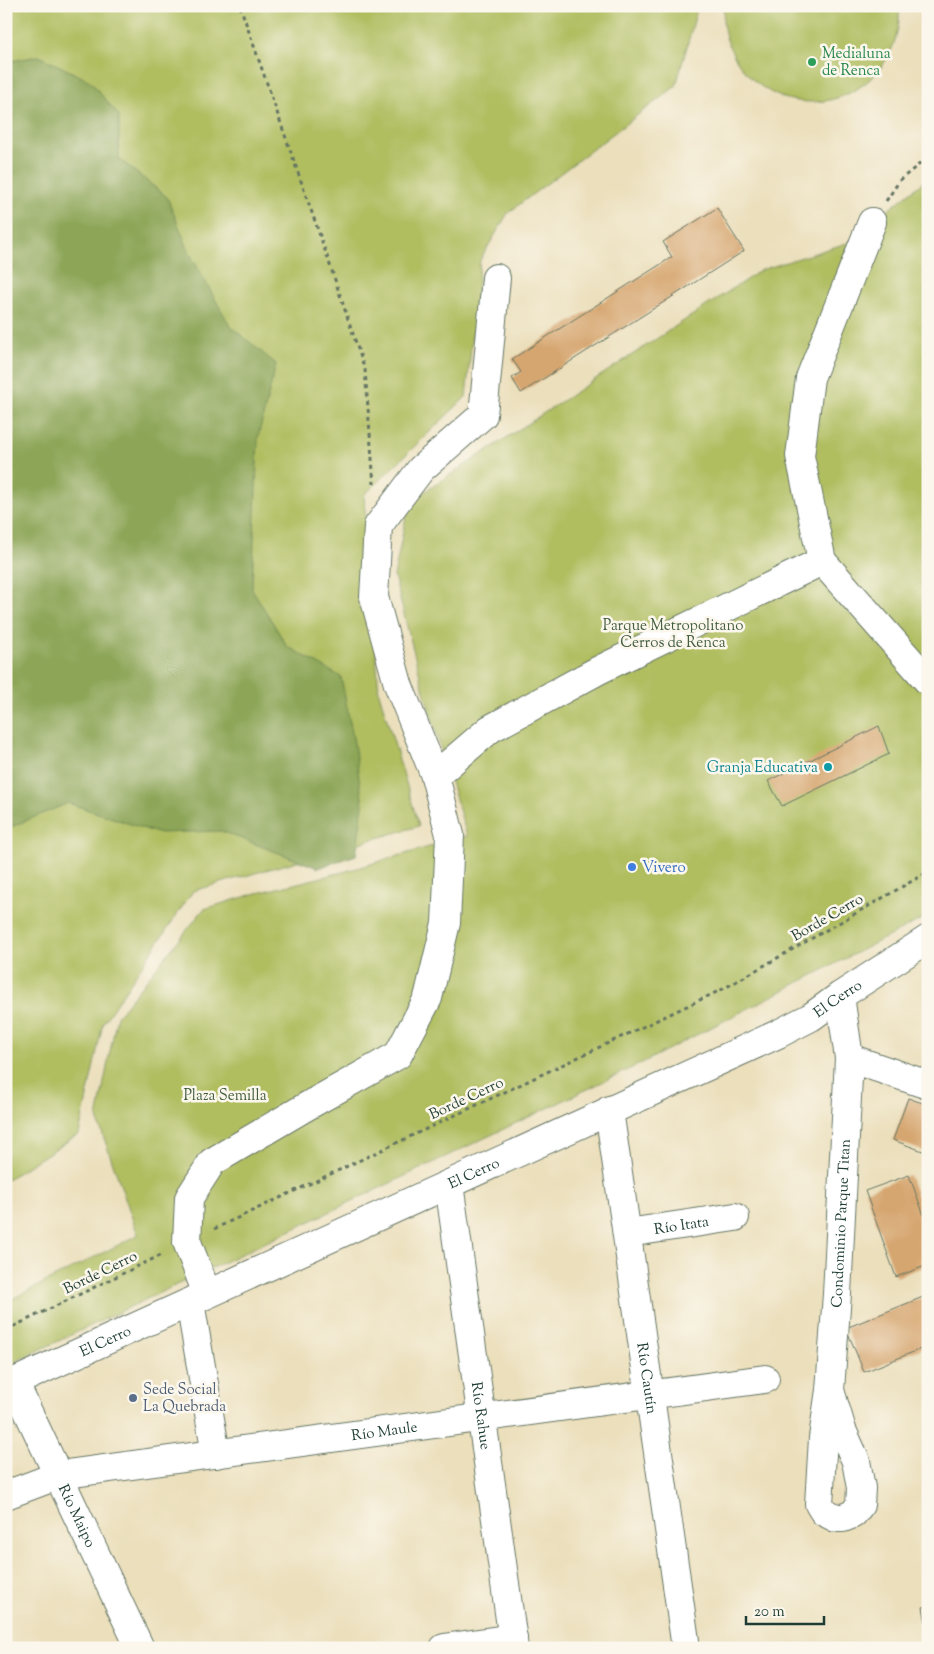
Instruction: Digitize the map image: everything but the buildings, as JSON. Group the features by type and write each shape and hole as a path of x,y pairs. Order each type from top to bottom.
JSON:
{"street":[{"path":"872,222 810,378 800,456 822,561 928,680"},
{"path":"216,1454 199,1298 187,1242 189,1198 212,1162 398,1055 428,998 446,923 450,835 435,776 398,684 374,597 378,526 421,469 482,415 496,278"},
{"path":"435,776 490,729 599,670 822,561"},
{"name":"El Cerro","path":"10,1384 778,1034 811,1017 928,939"},
{"name":"Condominio Parque Titan","path":"830,1390 837,1294 849,1058 840,996"},
{"path":"849,1058 928,1085"},
{"name":"Río Cautín","path":"609,1110 686,1648"},
{"name":"Río Rahue","path":"449,1184 513,1643"},
{"name":"Río Itata","path":"627,1233 735,1217"},
{"name":"Río Maule","path":"6,1495 58,1476 765,1378"},
{"name":"Río Maipo","path":"10,1384 58,1476 140,1648"},
{"path":"444,1648 513,1643"}],"path":[{"path":"240,6 365,370 378,526"},
{"path":"872,222 900,180 928,157"},
{"name":"Borde Cerro","path":"6,1330 187,1242 723,989 928,872"}],"green space":[{"path":"6,6 698,6 676,86 508,213 480,260 466,397 364,495 379,693 419,826 193,891 103,1023 79,1134 6,1180"},
{"name":"Medialuna de Renca","path":"724,6 899,6 898,27 893,46 884,63 871,78 856,89 838,98 819,102 798,101 784,98 771,92 747,74 731,49 726,35 723,21"},
{"path":"39,56 90,81 119,116 119,159 167,197 190,254 230,326 276,364 258,437 252,589 287,646 341,677 354,743 363,805 356,855 318,868 221,831 157,833 68,803 11,827 6,831 6,62"},
{"name":"Parque Metropolitano Cerros de Renca","path":"928,178 928,916 636,1066 6,1366 6,1302 138,1235 97,1118 117,1016 204,909 257,893 343,872 467,836 426,699 394,576 409,502 761,270 847,243"}],"place":[{"name":"Medialuna de Renca","path":"812,62"},
{"name":"Granja Educativa","path":"828,767"},
{"name":"Vivero","path":"632,867"},
{"name":"Sede Social La Quebrada","path":"133,1398"}],"park label":[{"name":"Plaza Semilla","path":"225,1095"}]}
